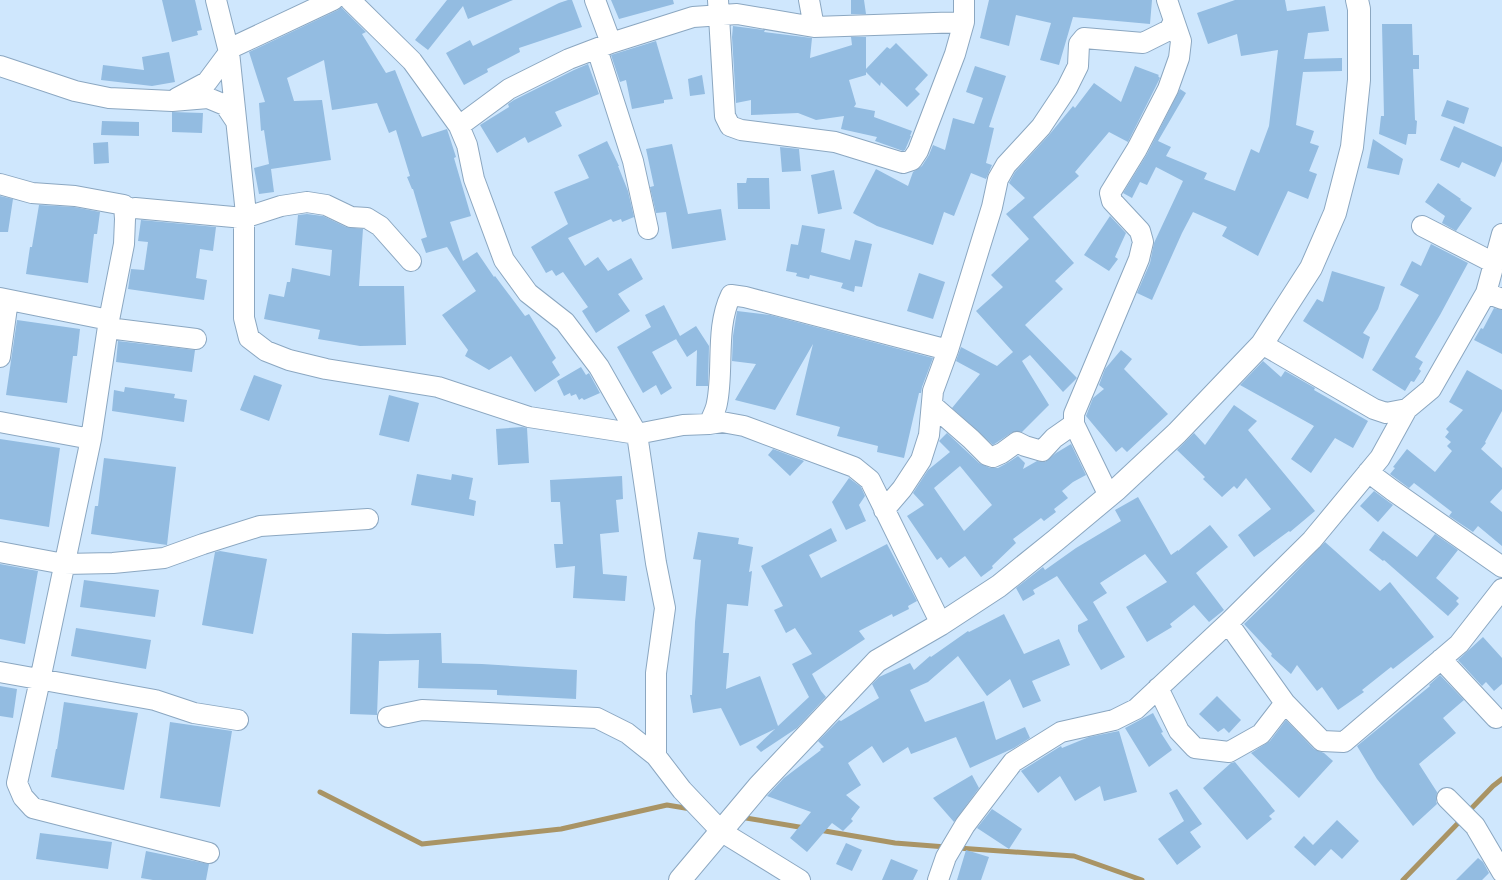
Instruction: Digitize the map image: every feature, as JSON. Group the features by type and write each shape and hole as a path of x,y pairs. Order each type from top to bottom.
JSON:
{"main road":[{"path":"680,880 722,832 759,786 877,661 941,624 999,586 1109,496 1178,434 1262,344 1311,268 1335,213 1352,147 1360,80 1359,9 1357,0"}],"street":[{"path":"216,0 229,52 246,214 244,218 244,318 249,338 266,351 289,360 326,369 438,387 529,417 637,434 683,425 722,422 744,426 854,467 870,480 941,624"},
{"path":"172,101 207,82 233,47 333,0"},
{"path":"350,0 412,61 459,126 467,144 474,179 504,260 528,293 565,322 599,367 637,434 656,563 665,608 656,674 656,756"},
{"path":"595,0 604,46 633,161 648,229"},
{"path":"809,0 814,27"},
{"path":"719,8 725,116 730,126 741,130 835,142 903,163 912,160 918,150 955,54 964,22 964,0"},
{"path":"1109,496 1074,424 1074,414 1139,259 1143,242 1140,231 1112,201 1110,193 1137,149 1168,89 1179,58 1181,41 1167,0"},
{"path":"459,126 510,89 569,59 719,8 737,14 814,27 964,22"},
{"path":"884,510 902,489 921,460 929,435 933,392 948,350 992,207 998,179 1006,165 1041,127 1067,88 1078,66 1079,44 1084,38 1143,43 1169,30 1174,21"},
{"path":"0,66 75,91 109,98 172,101 208,98 225,105 235,120"},
{"path":"0,184 32,193 75,196 124,205 125,219"},
{"path":"209,853 33,808 23,797 17,783 91,439 109,324 124,244 126,210 135,208 244,218 281,206 306,202 326,205 351,217 367,218 380,226 411,261"},
{"path":"1422,226 1494,263"},
{"path":"938,880 946,857 965,825 1013,762 1061,732 1114,720 1136,709 1228,623 1312,540 1380,458 1407,409 1431,389 1494,296 1494,263 1502,234"},
{"path":"709,424 717,405 723,328 726,305 731,295 745,297 948,350"},
{"path":"0,357 4,299 109,324 196,339"},
{"path":"1262,344 1374,409 1386,413 1407,409"},
{"path":"932,405 987,455 993,457 1002,453 1017,442 1042,451 1054,438 1074,424"},
{"path":"0,422 91,439"},
{"path":"1368,472 1502,567"},
{"path":"0,552 64,564 113,563 164,558 260,526 368,519"},
{"path":"1228,623 1285,703 1322,741 1344,742 1459,644 1502,589"},
{"path":"1441,659 1496,718"},
{"path":"0,672 155,700 194,713 238,720"},
{"path":"1158,688 1179,731 1195,748 1229,752 1261,734 1285,703"},
{"path":"388,717 422,710 597,718 626,733 656,756 682,790 722,832 800,880"},
{"path":"1447,798 1475,826 1502,872"}],"building":[{"path":"162,0 195,0 202,30 197,31 198,35 172,42"},
{"path":"447,0 513,0 468,19 463,6 428,50 415,40"},
{"path":"572,0 582,27 519,48 520,52 487,69 488,72 464,85 446,53 470,40 473,46 559,3"},
{"path":"611,0 673,0 674,4 619,19"},
{"path":"851,0 864,0 866,14 851,14"},
{"path":"989,0 1152,0 1150,24 1073,17 1059,65 1040,60 1051,23 1016,15 1009,46 980,38"},
{"path":"1235,0 1285,0 1287,11 1325,6 1329,31 1308,33 1304,59 1342,58 1342,71 1303,72 1296,125 1314,131 1310,143 1319,146 1309,171 1317,174 1308,199 1288,191 1258,256 1222,236 1227,227 1193,212 1152,300 1137,293 1150,263 1154,243 1183,181 1156,167 1147,185 1140,182 1132,198 1123,193 1147,154 1180,89 1186,93 1158,141 1171,147 1166,156 1207,173 1204,179 1235,191 1251,149 1259,153 1269,126 1278,50 1241,56 1237,34 1208,44 1197,13"},
{"path":"341,7 366,32 362,34 386,73 395,70 422,137 447,129 456,157 454,158 471,216 450,222 463,261 477,252 494,277 495,276 525,316 529,314 556,358 552,362 560,375 535,392 511,356 489,370 465,356 468,350 442,315 476,291 447,247 426,253 421,239 427,237 413,189 407,177 410,176 396,130 389,133 377,103 332,110 324,60 287,78 294,101 322,100 331,160 271,169 274,192 259,194 254,168 269,164 264,130 261,131 259,103 265,102 249,52 338,10"},
{"path":"1382,24 1412,24 1413,55 1419,55 1419,69 1413,69 1415,120 1417,121 1416,134 1408,134 1406,145 1379,134 1381,116 1384,116"},
{"path":"733,26 765,30 764,32 812,38 810,58 852,45 851,37 866,37 866,69 887,47 890,49 896,43 928,75 915,89 920,94 907,107 881,82 880,86 866,72 866,75 849,80 856,104 854,107 875,111 874,117 912,131 905,150 903,151 875,141 877,137 841,129 844,116 816,120 798,113 751,115 751,100 736,103 732,37"},
{"path":"656,41 673,99 664,100 664,103 632,109 626,80 620,82 611,55"},
{"path":"169,52 175,82 152,86 101,80 103,65 144,70 142,57"},
{"path":"588,64 599,94 555,112 562,126 528,143 525,137 497,153 480,125 509,107 508,104 514,100"},
{"path":"975,66 1006,76 989,127 994,128 986,163 992,165 986,179 971,173 954,216 944,212 933,245 877,226 853,213 876,169 908,186 913,172 922,166 933,145 945,150 953,118 974,124 983,98 966,92"},
{"path":"1135,66 1159,75 1158,76 1160,78 1128,142 1109,132 1075,172 1079,176 1033,217 1074,263 1055,281 1063,289 1025,325 1077,378 1063,392 1030,355 1022,361 1049,405 1022,432 1016,431 1011,433 993,445 952,408 980,374 956,361 961,347 997,366 1013,352 976,311 1003,287 991,275 1029,239 1006,214 1025,198 1009,183 1015,172 1073,106 1075,108 1094,83 1121,102"},
{"path":"702,75 705,94 690,96 688,79"},
{"path":"1447,100 1469,108 1464,124 1441,116"},
{"path":"172,112 203,113 202,133 172,132"},
{"path":"102,121 139,122 139,136 101,135"},
{"path":"1454,126 1502,147 1502,161 1495,177 1462,162 1459,168 1440,160"},
{"path":"1373,139 1403,159 1399,175 1367,168"},
{"path":"607,141 619,166 628,191 634,217 622,222 621,219 613,222 611,219 568,238 585,266 598,257 608,271 631,258 643,279 618,294 630,311 596,333 582,311 588,307 563,272 556,276 552,270 546,273 531,247 568,224 554,192 589,178 578,155"},
{"path":"108,142 109,163 94,164 93,143"},
{"path":"672,144 688,214 721,209 726,240 672,249 666,212 656,213 650,187 654,186 646,149"},
{"path":"780,147 799,149 801,171 782,172"},
{"path":"834,170 842,209 818,214 811,175"},
{"path":"747,178 769,178 770,209 738,209 737,183 746,183"},
{"path":"1438,183 1472,208 1456,231 1442,223 1445,216 1425,202"},
{"path":"0,196 13,199 8,232 0,232"},
{"path":"39,205 74,207 100,212 97,234 94,234 88,283 26,274"},
{"path":"307,214 323,216 346,227 363,229 359,286 404,286 406,345 360,346 318,339 320,330 264,319 269,294 284,297 287,282 290,282 292,268 330,276 332,250 295,245 298,215"},
{"path":"1110,216 1126,233 1115,257 1118,259 1109,271 1084,255"},
{"path":"141,220 216,227 213,251 200,249 196,278 207,280 204,300 128,289 131,269 144,270 148,242 138,241"},
{"path":"802,225 825,229 821,252 850,260 855,240 872,244 862,287 855,286 854,292 841,288 843,283 810,275 809,279 796,276 797,273 786,271 791,244 798,245"},
{"path":"1431,244 1468,263 1415,357 1423,362 1419,369 1421,371 1414,382 1411,381 1405,391 1372,370 1419,295 1400,285 1412,261 1421,266"},
{"path":"1332,271 1385,287 1378,309 1363,333 1370,337 1363,359 1303,321 1317,299 1323,302"},
{"path":"919,273 945,282 933,319 907,311"},
{"path":"664,305 680,336 696,326 709,346 708,386 696,386 697,350 687,357 676,339 652,352 672,388 661,395 656,385 643,393 617,347 651,327 645,315"},
{"path":"1494,308 1502,310 1502,354 1474,340 1481,328 1483,329"},
{"path":"737,311 770,315 933,358 921,393 919,393 904,458 877,452 878,446 837,436 840,427 796,415 813,344 775,410 735,400 756,364 732,361 733,336"},
{"path":"17,320 80,329 77,356 73,356 67,403 6,395"},
{"path":"118,341 195,350 192,372 116,362"},
{"path":"1121,350 1132,359 1124,369 1168,414 1127,452 1122,447 1116,452 1086,416 1093,398 1104,389 1099,385 1105,369"},
{"path":"1263,361 1281,377 1285,371 1315,388 1314,390 1368,421 1353,448 1335,438 1311,473 1291,459 1314,426 1240,385"},
{"path":"581,367 586,375 589,373 600,393 584,400 582,398 579,400 576,394 571,396 570,393 564,396 557,381"},
{"path":"1467,370 1502,390 1502,411 1485,442 1486,443 1481,449 1502,468 1502,489 1490,502 1502,512 1502,546 1478,526 1473,532 1449,516 1452,512 1414,483 1409,488 1390,474 1395,468 1393,467 1407,449 1435,472 1452,451 1447,446 1451,442 1445,437 1449,432 1446,429 1463,410 1449,402"},
{"path":"254,375 282,385 269,421 240,410"},
{"path":"125,387 175,394 174,398 187,400 184,422 112,411 114,390 124,392"},
{"path":"389,395 419,403 409,442 379,435"},
{"path":"1234,405 1257,421 1248,430 1315,511 1290,532 1289,531 1254,557 1238,535 1271,509 1246,478 1237,489 1234,486 1222,497 1203,479 1205,477 1177,450 1194,433 1205,445"},
{"path":"527,428 529,463 498,465 496,429"},
{"path":"947,433 979,463 990,468 998,468 1018,456 1025,463 1023,469 1037,461 1045,462 1071,444 1086,475 1073,482 1062,491 1068,498 1054,509 1056,512 1044,521 1041,518 1013,539 1016,543 992,566 993,568 981,577 965,556 949,568 941,557 937,560 907,516 924,505 913,493 928,470 950,452 939,441","holes":["960,466 992,505 964,531 934,488"]},
{"path":"0,439 60,448 49,527 0,519"},
{"path":"773,449 804,461 790,476 768,455"},
{"path":"104,458 176,467 167,545 91,534 95,506 98,506"},
{"path":"417,474 451,480 452,474 473,478 469,499 476,501 474,516 411,505"},
{"path":"622,476 623,499 616,500 619,532 600,534 603,574 627,576 625,601 573,598 575,566 556,568 554,544 563,544 560,502 551,502 550,480"},
{"path":"849,478 861,487 865,496 859,505 866,521 846,530 832,502"},
{"path":"1374,491 1393,505 1378,522 1360,506"},
{"path":"1138,497 1171,555 1210,525 1228,547 1196,573 1224,610 1209,622 1194,605 1170,624 1172,627 1147,642 1126,607 1167,582 1145,554 1100,583 1107,593 1093,602 1125,657 1101,670 1078,631 1078,625 1088,620 1057,576 1033,590 1035,594 1023,601 1016,588 1043,567 1045,570 1076,548 1121,521 1115,510"},
{"path":"831,528 837,541 809,555 821,578 887,544 917,601 908,606 909,609 893,617 892,614 859,631 865,639 812,674 826,697 797,728 761,752 756,747 775,729 740,746 721,708 693,713 690,695 692,695 695,622 701,560 693,559 698,532 739,538 738,544 753,547 749,572 752,571 748,606 727,604 723,653 729,653 726,689 760,676 778,726 809,697 792,664 812,654 795,628 786,633 774,610 783,606 761,566"},
{"path":"1383,531 1417,557 1435,534 1458,550 1436,578 1459,598 1456,601 1459,604 1448,616 1384,560 1383,561 1369,550"},
{"path":"1325,542 1380,591 1390,582 1434,637 1393,669 1391,667 1362,690 1364,692 1338,710 1322,687 1317,691 1297,665 1291,674 1271,656 1272,654 1244,624"},
{"path":"220,551 267,559 253,634 202,625 215,552"},
{"path":"0,564 38,571 25,644 0,639"},
{"path":"84,580 159,590 155,617 80,607"},
{"path":"1004,614 1024,654 1059,639 1070,665 1032,681 1041,701 1023,708 1010,679 987,696 958,656 928,682 910,690 925,722 984,701 996,740 1025,727 1030,738 1014,748 970,768 956,737 911,754 908,747 883,763 872,746 848,763 861,785 846,795 860,807 851,819 853,821 843,831 832,823 807,852 790,838 811,812 767,796 784,778 824,747 818,741 839,720 841,721 879,698 872,684 879,677 910,663 914,670 930,656 931,657 968,631 969,632"},
{"path":"76,628 151,640 146,669 71,656"},
{"path":"352,633 441,633 442,663 577,670 576,699 497,695 497,690 418,688 419,660 379,661 377,715 350,714"},
{"path":"1483,637 1502,658 1502,684 1494,691 1486,682 1482,686 1458,660"},
{"path":"1440,675 1464,700 1443,718 1456,733 1419,764 1437,792 1437,804 1413,826 1377,779 1357,746 1430,686 1429,685"},
{"path":"0,686 17,689 13,718 0,716"},
{"path":"1217,696 1241,720 1229,733 1224,728 1218,732 1199,714"},
{"path":"64,702 138,713 124,790 51,777"},
{"path":"1153,713 1163,732 1161,733 1172,750 1149,767 1125,728"},
{"path":"1286,720 1314,749 1324,753 1333,761 1299,798 1251,753 1270,741"},
{"path":"170,722 232,731 220,807 160,798"},
{"path":"1119,731 1137,792 1104,801 1100,786 1075,801 1060,776 1038,793 1021,771 1061,746 1062,748 1089,737"},
{"path":"1235,762 1275,811 1269,816 1272,819 1247,840 1203,788 1231,763"},
{"path":"972,775 979,788 954,822 933,798"},
{"path":"1177,789 1202,824 1190,832 1201,847 1177,865 1158,839 1184,821 1169,793"},
{"path":"992,809 1022,829 1009,849 977,828"},
{"path":"1337,820 1359,841 1342,859 1331,849 1315,866 1294,847 1304,836 1313,845"},
{"path":"40,833 112,842 108,869 36,859"},
{"path":"846,843 862,850 852,871 836,864"},
{"path":"966,850 989,857 981,880 957,880"},
{"path":"146,851 209,864 206,880 153,880 141,878"},
{"path":"1478,858 1483,862 1489,873 1482,880 1456,880"},
{"path":"891,859 918,870 913,880 882,880"}],"waterway":[{"path":"1467,813 1493,786 1502,779"},
{"path":"320,792 422,844 561,829 667,805 691,809"},
{"path":"740,817 805,828"},
{"path":"1403,880 1462,819"},
{"path":"819,830 895,843 946,847"},
{"path":"958,848 1074,856 1142,880"}]}
